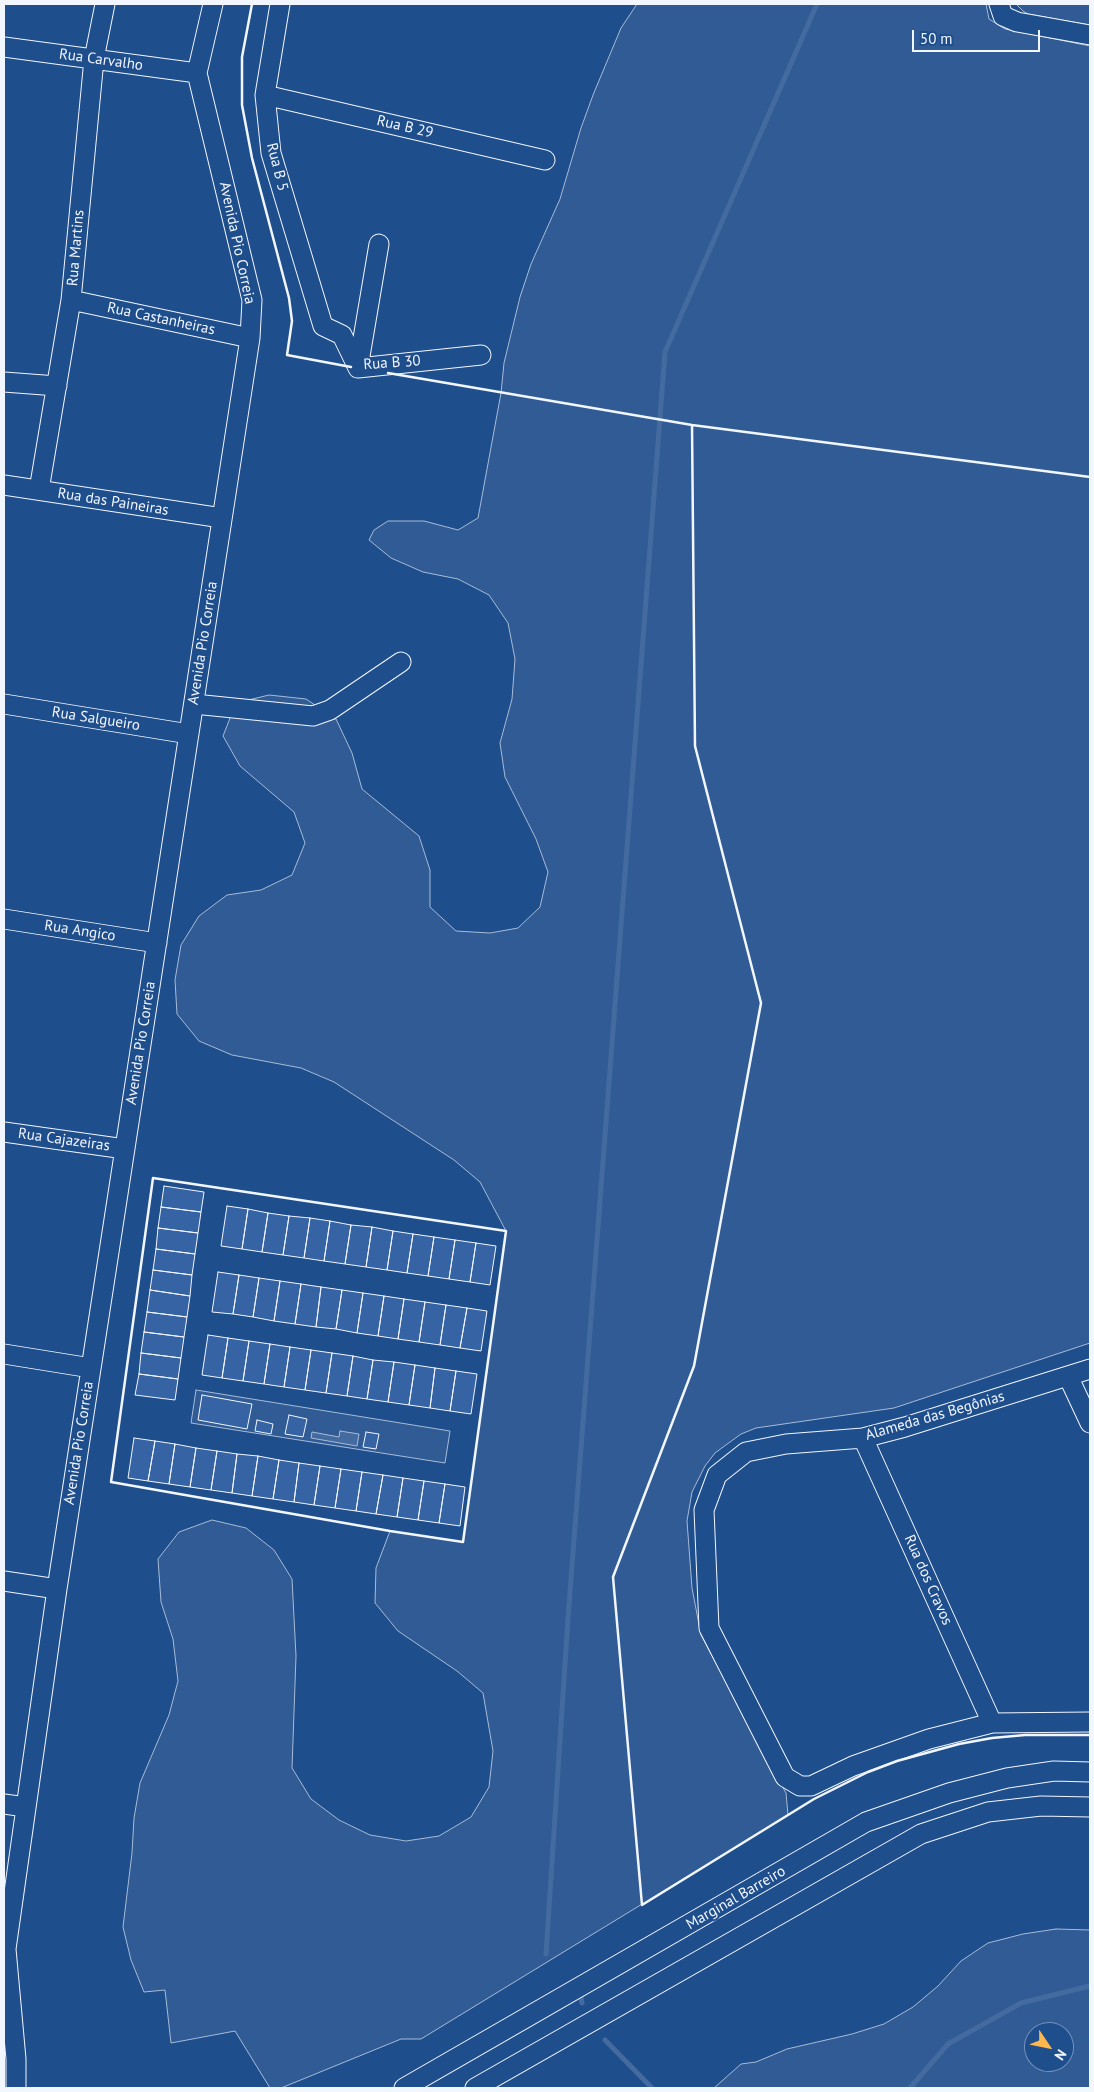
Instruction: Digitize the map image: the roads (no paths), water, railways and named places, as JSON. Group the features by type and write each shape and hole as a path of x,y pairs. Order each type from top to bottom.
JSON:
{"street":[{"name":"Rua Martins","path":"39,490 71,300 94,59 105,4"},
{"name":"Avenida Pio Correia","path":"16,2088 10,2061 6,1949 57,1589 250,338 252,300 197,73 213,4"},
{"name":"Rua B 5","path":"280,4 265,95 271,153 323,326"},
{"path":"999,4 1002,16 1017,22 1090,35"},
{"name":"Rua Carvalho","path":"4,47 197,73"},
{"name":"Rua B 29","path":"265,95 546,160"},
{"path":"358,368 379,244"},
{"name":"Rua Castanheiras","path":"71,300 250,338"},
{"name":"Rua B 30","path":"323,326 342,335 358,368 481,355"},
{"path":"4,382 57,386"},
{"name":"Rua das Paineiras","path":"4,485 222,518"},
{"path":"194,704 313,716 330,710 401,662"},
{"name":"Rua Salgueiro","path":"4,704 189,734"},
{"name":"Rua Angico","path":"4,919 157,943"},
{"name":"Rua Cajazeiras","path":"4,1132 125,1149"},
{"path":"4,1354 91,1368"},
{"name":"Alameda das Begônias","path":"992,1723 928,1739 853,1766 811,1786 800,1786 785,1777 709,1628 704,1510 717,1475 746,1452 786,1444 863,1438 905,1427 1090,1369"},
{"path":"1068,1376 1090,1422"},
{"name":"Rua dos Cravos","path":"863,1438 992,1723"},
{"path":"4,1581 57,1589"},
{"path":"992,1723 1090,1722"},
{"name":"Marginal Barreiro","path":"404,2088 866,1822 949,1792 1007,1778 1054,1771 1090,1772"},
{"path":"4,1804 26,1807"},
{"path":"475,2088 921,1834 988,1812 1041,1806 1090,1807"}],"waterway":[{"path":"546,1954 568,1618 665,352 817,4"},
{"path":"910,2088 948,2044 1021,2003 1090,1986"},
{"path":"581,1997 582,2003"},
{"path":"605,2040 652,2088"}]}
